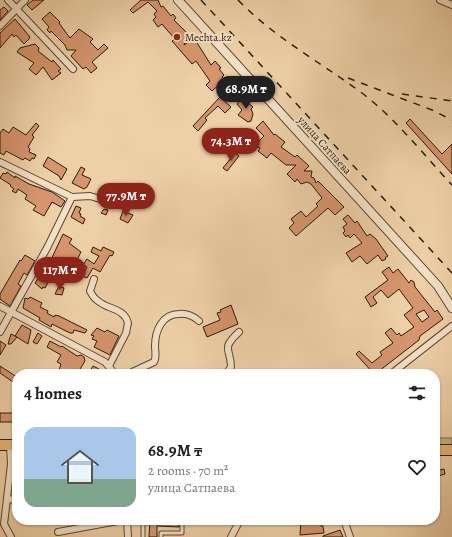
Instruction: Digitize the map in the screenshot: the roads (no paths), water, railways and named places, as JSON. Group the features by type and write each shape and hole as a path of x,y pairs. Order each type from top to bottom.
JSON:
{"main road":[{"path":"440,450 452,450"}],"street":[{"path":"8,0 73,69"},
{"path":"0,26 25,0"},
{"name":"улица Сатпаева","path":"178,0 438,286 452,308"},
{"path":"440,0 452,5"},
{"path":"0,162 72,197 90,196 120,205"},
{"path":"0,332 47,248 72,197"},
{"path":"94,279 90,287 92,294 100,302 121,312 127,318 128,323 126,333 109,366"},
{"path":"0,306 105,362 111,369"},
{"path":"145,369 154,362 156,354 156,337 165,318 176,314 182,314 194,317 199,321"},
{"path":"397,369 452,326"},
{"path":"230,369 231,364 227,348 231,340 239,332"},
{"path":"9,445 7,499 2,526 11,537"},
{"path":"7,499 12,500"},
{"path":"58,532 96,525"},
{"path":"127,525 128,537"},
{"path":"231,537 237,525"},
{"path":"346,525 350,537"}],"lane":[{"path":"143,525 143,537"},
{"path":"161,537 161,533 182,533 182,525"}],"railway":[{"path":"201,0 452,273"},
{"path":"238,0 252,14 282,38 362,93 374,103 398,125 452,185"},
{"path":"348,78 432,110 452,120"},
{"path":"402,94 452,101"}],"place":[{"name":"Mechta.kz","path":"177,37"}]}
